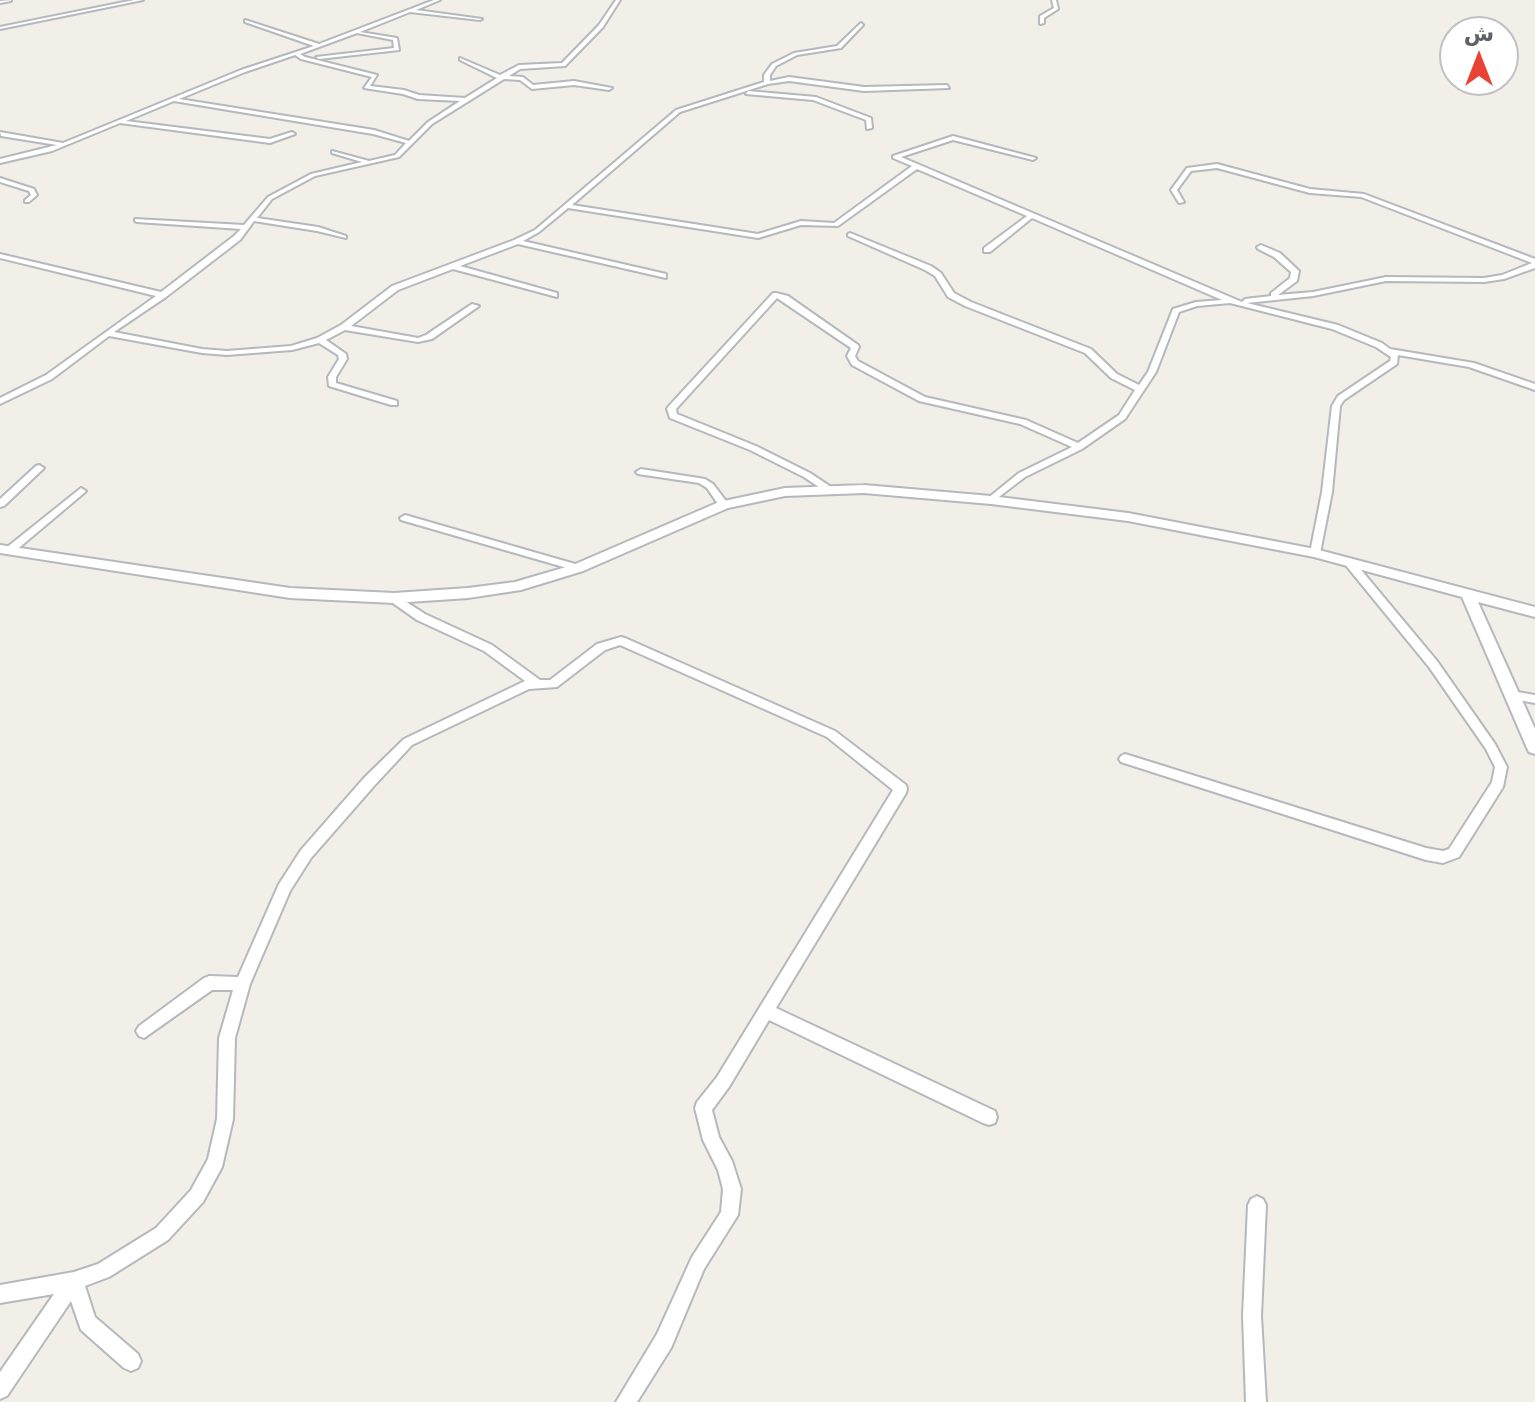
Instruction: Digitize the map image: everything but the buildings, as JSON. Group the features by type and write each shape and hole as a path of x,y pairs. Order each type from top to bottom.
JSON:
{"street":[{"path":"0,2 9,0"},
{"path":"0,28 141,0"},
{"path":"0,161 34,155 172,99 438,0"},
{"path":"0,401 49,377 163,295 247,227 270,198 293,184 331,169 389,159 411,143 430,123 524,65 563,65 601,26 618,0"},
{"path":"1042,23 1042,17 1056,9 1054,0"},
{"path":"406,10 480,19"},
{"path":"247,21 319,46"},
{"path":"767,83 767,75 774,65 796,54 839,47 861,24"},
{"path":"297,54 327,58 397,49 396,42 391,38 356,33"},
{"path":"297,54 375,76 366,87 418,97 465,100"},
{"path":"462,59 502,77 521,78 538,88 574,83 609,88"},
{"path":"107,333 227,353 292,348 320,340 344,327 395,288 517,242 537,231 678,111 767,83 798,79 864,89 947,87"},
{"path":"741,93 814,98 869,119 869,128"},
{"path":"172,99 374,132 411,143"},
{"path":"118,121 270,141 292,134"},
{"path":"1,134 61,144"},
{"path":"1033,158 962,139 947,138 896,155 898,160 1233,302 1323,323 1391,351 1471,365 1535,387"},
{"path":"334,152 369,162"},
{"path":"1181,202 1174,190 1189,169 1217,166 1310,191 1362,195 1535,264"},
{"path":"567,206 758,236 801,223 836,225 915,167"},
{"path":"0,180 32,190 34,195 27,201"},
{"path":"987,250 1031,216"},
{"path":"253,219 306,227 344,237"},
{"path":"137,220 247,227"},
{"path":"850,235 928,268 938,275 951,295 968,304 1088,351 1114,376 1141,390"},
{"path":"517,242 663,276"},
{"path":"1261,247 1277,255 1295,271 1294,279 1285,290 1268,299"},
{"path":"0,256 163,295"},
{"path":"991,500 1038,465 1079,447 1122,417 1141,390 1176,311 1196,304 1268,299 1386,279 1484,280 1504,277 1535,264"},
{"path":"451,266 554,295"},
{"path":"828,489 753,448 673,416 671,409 776,295 785,298 855,347 851,356 855,363 922,399 1023,422 1079,447"},
{"path":"344,327 418,340 429,337 475,306"},
{"path":"320,340 342,354 343,359 332,377 332,384 394,403"},
{"path":"1315,553 1327,492 1336,406 1341,398 1394,362 1395,356 1391,351"},
{"path":"0,504 39,468"},
{"path":"641,472 702,481 710,486 724,505"},
{"path":"5,549 290,593 394,598 516,587 578,568 724,505 785,492 828,489 991,500 1128,517 1315,553 1535,612"},
{"path":"5,549 81,491"},
{"path":"405,518 578,568"},
{"path":"1125,759 1412,850 1443,857 1454,853 1498,783 1501,767 1491,747 1433,664 1348,561"},
{"path":"1467,592 1535,748"},
{"path":"394,598 421,617 488,648 536,683"},
{"path":"0,1294 74,1281 103,1271 162,1234 197,1196 216,1161 222,1133 227,1038 242,984 284,888 306,854 408,742 465,712 536,683 553,684 601,647 621,641 831,734 872,763 901,789 703,1108 711,1140 726,1167 732,1189 729,1215 698,1263 664,1341 626,1402"},
{"path":"1512,695 1535,699"},
{"path":"144,1031 209,983 242,984"},
{"path":"766,1011 989,1117"},
{"path":"1256,1402 1252,1316 1257,1205"},
{"path":"74,1281 88,1323 131,1361"},
{"path":"0,1389 74,1281"}]}
